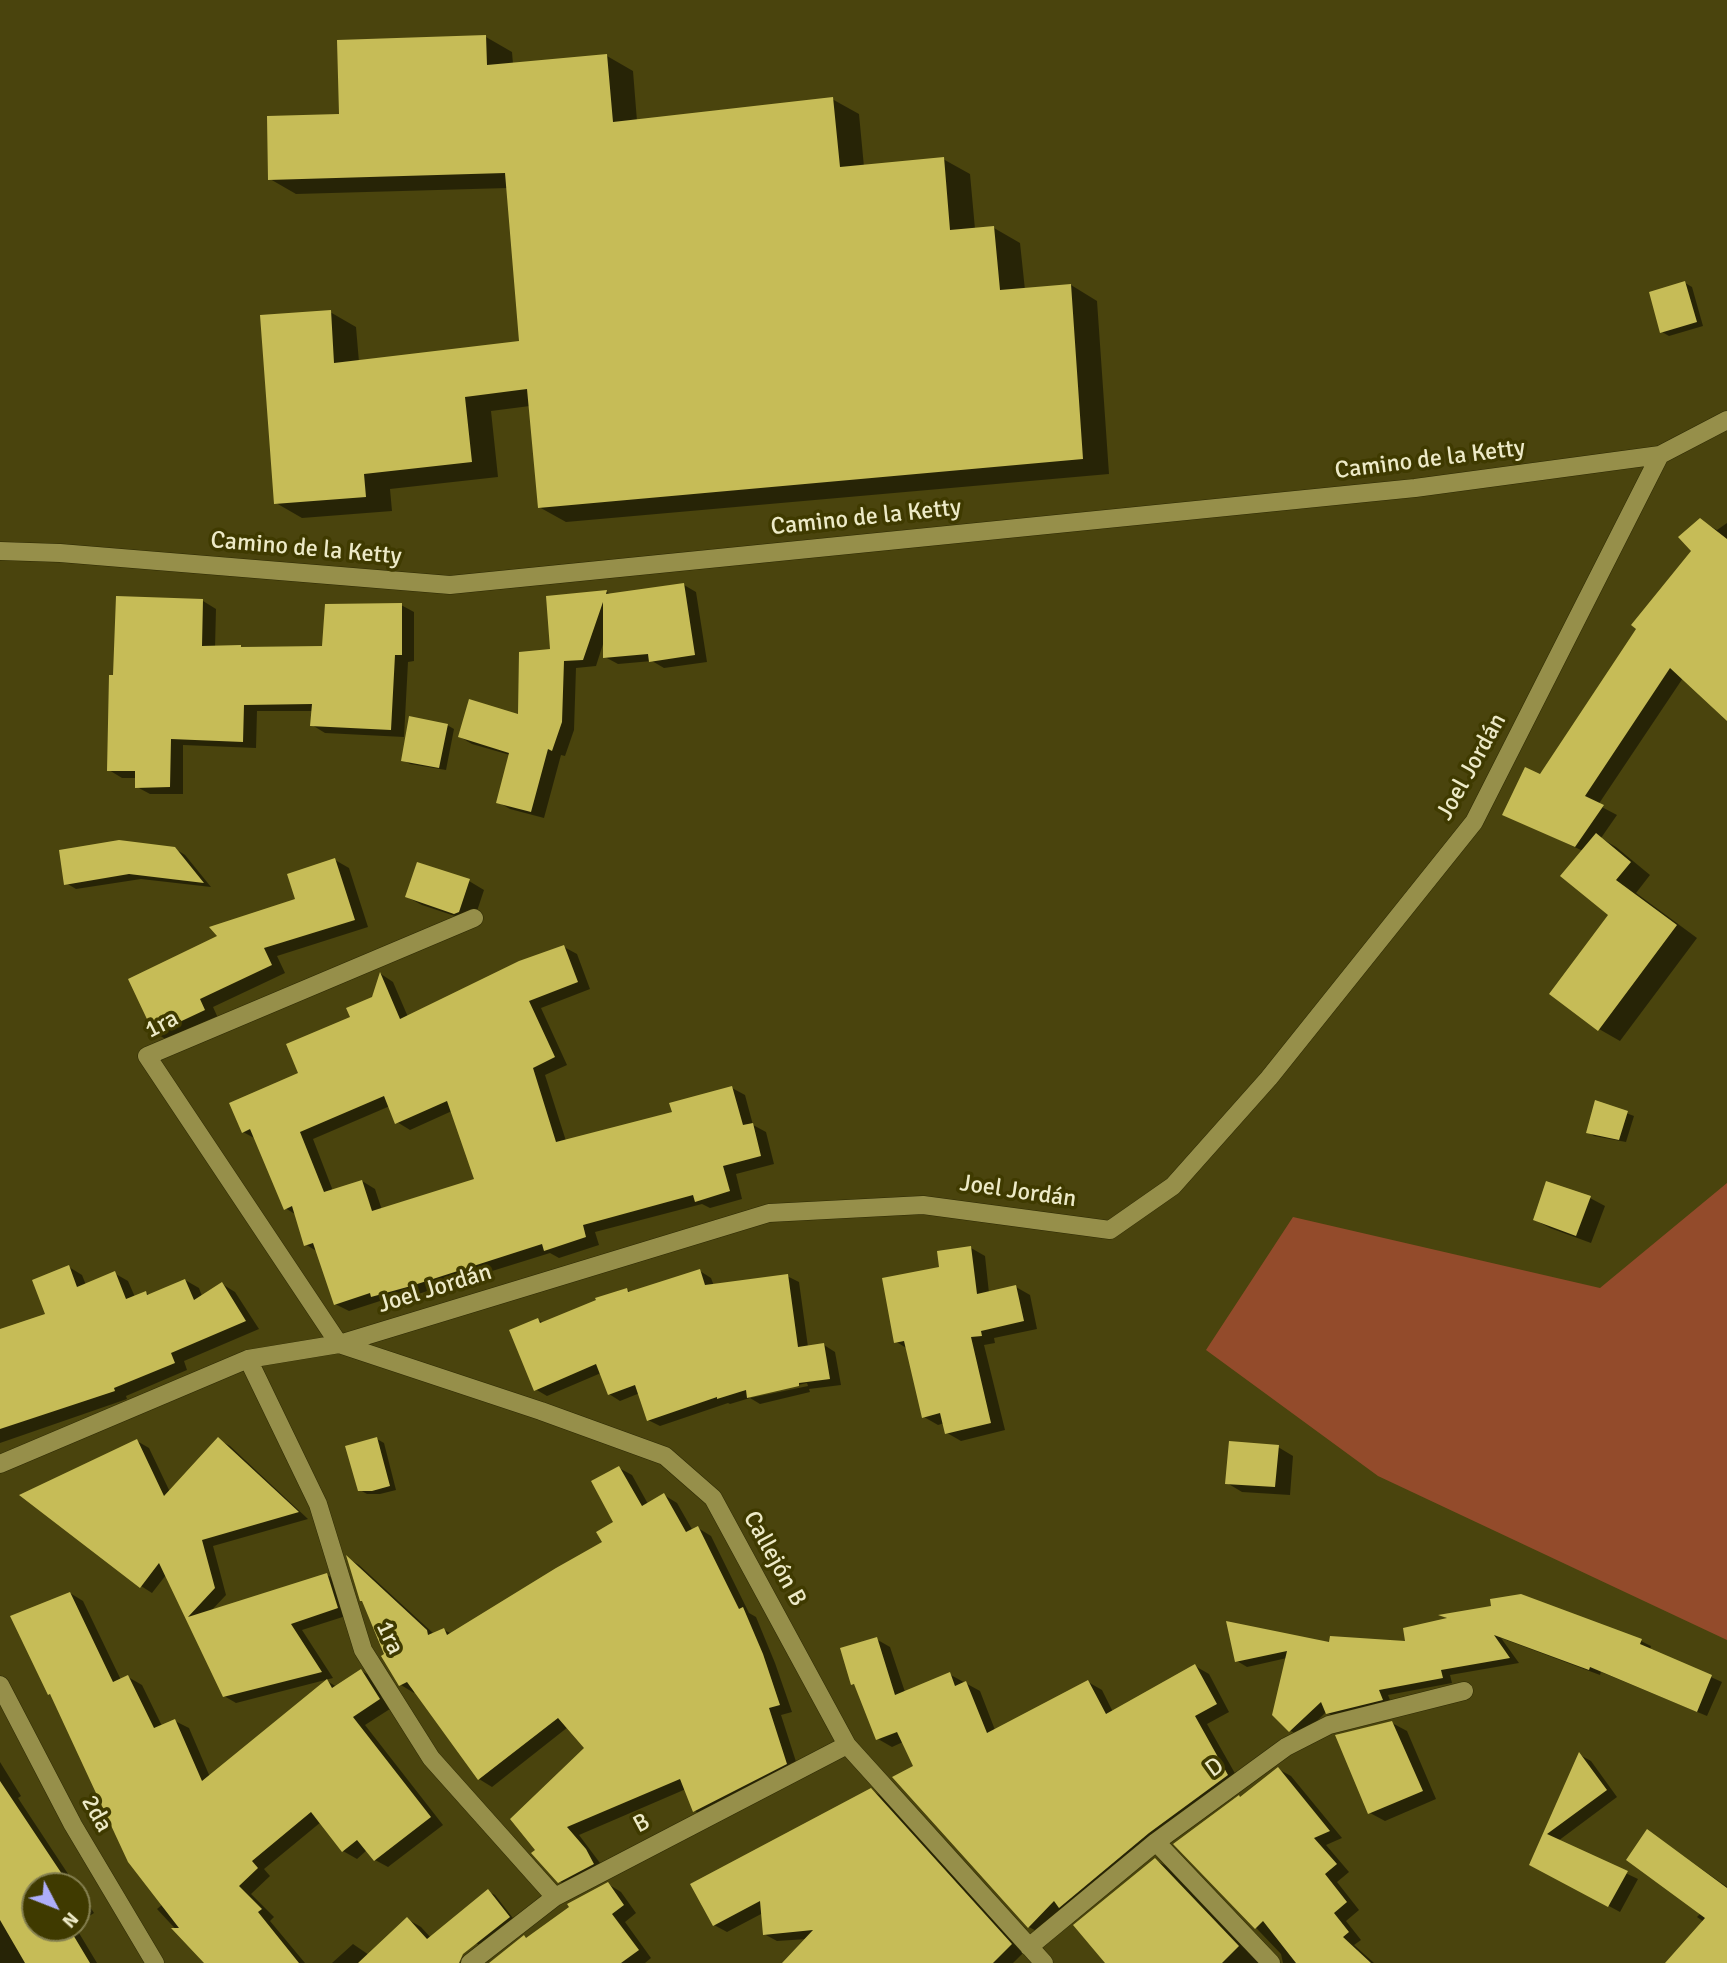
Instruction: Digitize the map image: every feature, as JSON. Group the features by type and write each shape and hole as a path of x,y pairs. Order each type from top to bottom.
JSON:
{"street":[{"name":"Camino de la Ketty","path":"0,551 60,553 450,585 1415,488 1660,455 1727,420"},
{"name":"Joel Jordán","path":"0,1464 248,1359 339,1344 769,1213 923,1205 1110,1230 1173,1186 1269,1078 1474,822 1660,455"},
{"name":"1ra","path":"339,1344 148,1056 474,918"},
{"name":"Callejón B","path":"339,1344 541,1411 665,1456 713,1498 847,1745 1044,1963"},
{"name":"1ra","path":"248,1359 318,1504 363,1650 431,1758 555,1898"},
{"name":"2da","path":"0,1685 73,1825 155,1963"},
{"name":"D","path":"1029,1947 1156,1842 1286,1747 1329,1725 1464,1691"},
{"name":"B","path":"470,1963 555,1898 847,1745"},
{"path":"1156,1842 1271,1963"}],"shaded area":[{"path":"1727,1183 1727,1640 1378,1476 1206,1350 1293,1217 1600,1288"}],"building":[{"path":"486,35 487,65 607,54 613,122 833,97 840,167 944,157 950,230 994,226 1000,290 1071,284 1083,459 538,508 527,389 465,397 472,462 364,474 366,497 274,504 260,315 331,310 334,363 519,341 505,173 268,180 267,116 339,114 337,40"},
{"path":"1685,281 1697,322 1660,333 1649,292"},
{"path":"1700,518 1727,539 1727,721 1670,668 1585,796 1604,805 1575,847 1502,815 1525,767 1540,774 1636,629 1631,625 1691,551 1678,537"},
{"path":"684,583 695,655 649,662 648,654 603,658 603,602 583,660 564,661 562,722 552,751 548,749 531,812 496,803 509,753 458,737 469,699 518,714 519,652 550,649 546,596 607,590 606,594"},
{"path":"116,596 203,599 202,646 241,647 322,646 325,604 402,603 402,655 395,655 391,730 310,726 312,704 244,705 243,742 171,739 170,787 135,788 135,771 107,771 109,675 113,675"},
{"path":"409,716 448,724 439,768 401,761"},
{"path":"1596,833 1631,862 1616,880 1677,925 1598,1031 1549,994 1608,915 1560,876"},
{"path":"119,840 175,847 204,883 129,874 64,885 59,850"},
{"path":"335,858 355,920 264,948 272,965 200,999 205,1010 154,1034 128,979 217,936 209,927 295,899 287,874"},
{"path":"417,862 470,879 459,912 454,914 405,897"},
{"path":"564,945 578,982 529,1001 555,1057 533,1068 556,1142 672,1112 669,1103 732,1086 743,1125 753,1123 761,1156 723,1166 730,1191 695,1202 693,1195 583,1225 586,1237 544,1251 542,1244 411,1286 371,1297 370,1293 334,1305 313,1243 304,1246 292,1206 284,1210 250,1129 242,1133 229,1103 298,1073 286,1044 350,1017 346,1008 372,997 380,972 400,1019 519,961","holes":["384,1096 395,1124 447,1101 474,1179 372,1211 362,1180 324,1192 300,1132"]},
{"path":"1595,1100 1628,1111 1619,1140 1586,1133"},
{"path":"1546,1181 1591,1196 1576,1236 1533,1220"},
{"path":"971,1246 977,1294 1016,1285 1024,1321 981,1331 982,1336 971,1337 991,1423 945,1434 940,1413 922,1418 904,1341 894,1343 882,1278 939,1267 937,1251"},
{"path":"69,1265 77,1287 115,1271 126,1299 146,1291 147,1295 185,1279 194,1300 222,1282 246,1321 171,1353 175,1363 114,1388 115,1391 0,1429 0,1329 45,1314 32,1280"},
{"path":"700,1269 705,1285 788,1274 798,1347 824,1343 830,1379 799,1383 799,1386 747,1398 746,1390 647,1421 635,1385 608,1395 596,1364 534,1391 509,1330 538,1318 540,1323 596,1300 595,1298 627,1288 628,1292"},
{"path":"218,1437 299,1512 202,1540 215,1588 188,1617 327,1573 338,1608 291,1624 322,1672 223,1697 159,1563 140,1588 19,1495 137,1439 164,1496"},
{"path":"377,1437 390,1486 372,1491 358,1491 345,1446"},
{"path":"1229,1441 1279,1445 1275,1487 1225,1484"},
{"path":"619,1466 642,1506 664,1493 686,1532 698,1526 739,1609 743,1607 763,1654 780,1705 769,1708 787,1764 693,1812 680,1779 567,1827 586,1849 594,1864 558,1883 531,1853 535,1850 510,1819 584,1748 558,1718 478,1780 407,1682 399,1686 381,1656 384,1654 360,1601 346,1555 427,1630 428,1635 444,1628 447,1635 602,1542 596,1532 613,1522 591,1481"},
{"path":"70,1592 113,1682 128,1675 154,1728 175,1719 202,1781 327,1679 332,1688 361,1669 380,1699 353,1717 431,1817 374,1861 357,1840 342,1852 311,1812 252,1861 258,1868 239,1886 262,1909 258,1912 299,1963 204,1963 171,1928 179,1928 128,1862 50,1694 48,1695 10,1616"},
{"path":"1521,1594 1642,1639 1640,1644 1712,1675 1697,1712 1590,1667 1589,1670 1494,1635 1510,1658 1441,1670 1443,1678 1379,1690 1383,1700 1326,1714 1321,1702 1289,1732 1272,1715 1287,1651 1235,1662 1226,1621 1329,1642 1330,1636 1405,1641 1403,1628 1447,1618 1438,1615 1491,1606 1490,1599"},
{"path":"877,1637 895,1695 950,1672 955,1686 966,1681 987,1733 1088,1680 1106,1714 1195,1664 1217,1704 1195,1716 1228,1775 1149,1833 1059,1908 1054,1901 1028,1928 892,1777 913,1766 897,1732 876,1740 854,1684 851,1685 840,1648"},
{"path":"1392,1721 1423,1791 1368,1814 1335,1735"},
{"path":"1579,1752 1607,1790 1547,1834 1628,1871 1608,1907 1529,1865"},
{"path":"1278,1767 1330,1831 1314,1838 1337,1864 1325,1874 1347,1902 1334,1913 1349,1932 1343,1937 1371,1963 1296,1963 1263,1921 1255,1929 1173,1844"},
{"path":"0,1781 61,1872 21,1872 21,1942 77,1942 90,1963 25,1963 0,1920"},
{"path":"871,1788 1012,1944 993,1963 782,1963 813,1930 763,1935 760,1901 713,1926 690,1884"},
{"path":"1647,1829 1727,1888 1727,1963 1665,1963 1705,1918 1626,1860"},
{"path":"1155,1858 1239,1946 1222,1963 1105,1963 1073,1925"},
{"path":"608,1882 624,1905 612,1914 639,1950 621,1963 489,1963 524,1935 526,1938 569,1907 567,1904"},
{"path":"488,1889 510,1917 463,1954 459,1963 358,1963 407,1917 427,1939"}]}
